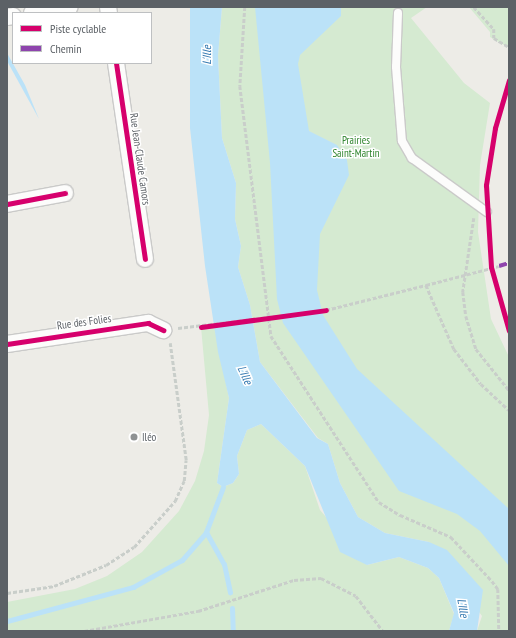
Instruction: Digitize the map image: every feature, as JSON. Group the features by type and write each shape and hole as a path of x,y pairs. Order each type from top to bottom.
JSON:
{"street":[{"path":"38,12 70,7"},
{"name":"Rue Jean-Claude Camors","path":"116,64 145,258"},
{"path":"7,204 65,193"},
{"name":"Rue des Folies","path":"7,344 148,323 162,330"}],"lane":[{"path":"398,13 396,67 402,141 412,158 477,203 487,212"}],"path":[{"path":"246,7 240,86 267,318 275,343 379,502 456,542 498,589 499,631"},
{"path":"474,7 494,29 494,38 509,47"},
{"path":"477,203 465,274 466,316 474,344 488,367 509,390"},
{"path":"7,593 54,586 106,566 134,547 175,501 184,481 186,460 170,343 162,330 201,327 326,310 498,266"},
{"path":"426,285 454,349 481,384 509,410"},
{"path":"84,631 198,611 294,580 321,578 356,596 383,631"}],"green space":[{"name":"Prairies Saint-Martin","path":"222,7 427,7 411,18 464,83 490,103 480,165 478,232 491,319 509,357 509,631 477,631 482,616 429,542 385,533 358,517 340,483 328,444 318,438 260,362 250,305 238,267 241,246 235,219 236,183 222,138 218,56"},
{"path":"469,7 509,7 509,48 490,37 490,32"},
{"path":"214,325 229,398 217,483 223,487 233,483 239,474 237,456 247,430 261,424 305,466 320,510 367,565 399,557 428,568 439,578 454,614 449,631 7,631 7,602 75,589 107,576 142,552 179,511 195,481 204,451 209,415 201,327"}],"water":[{"name":"L'Ille","path":"190,7 222,7 218,56 222,138 236,183 235,219 241,246 238,267 250,305 260,362 317,438 328,444 340,483 358,517 385,533 429,542 447,550 483,590 477,631 449,631 454,613 439,578 428,568 399,557 367,565 340,552 305,466 261,424 247,430 237,456 239,474 233,483 223,487 217,483 229,398 218,352 205,266 190,128"},
{"path":"255,7 341,7 341,16 300,55 298,64 309,131 337,145 347,160 349,175 320,234 317,290 323,315 357,369 509,509 509,566 480,531 457,514 399,491 283,323 277,299 270,163"},
{"path":"7,53 25,85 39,119 7,61"}],"waterway":[{"path":"7,621 133,587 182,560 206,532 223,487"},
{"path":"206,532 224,564 230,592"},
{"path":"232,608 233,631"}],"marked path":[{"path":"499,266 509,263"}],"cycle path":[{"path":"116,64 145,259"},
{"path":"509,80 495,128 486,185 491,267 509,331"},
{"path":"7,204 65,193"},
{"path":"201,327 326,310"},
{"path":"7,344 148,323 163,330"}],"place":[{"name":"Iléo","path":"134,437"}]}
